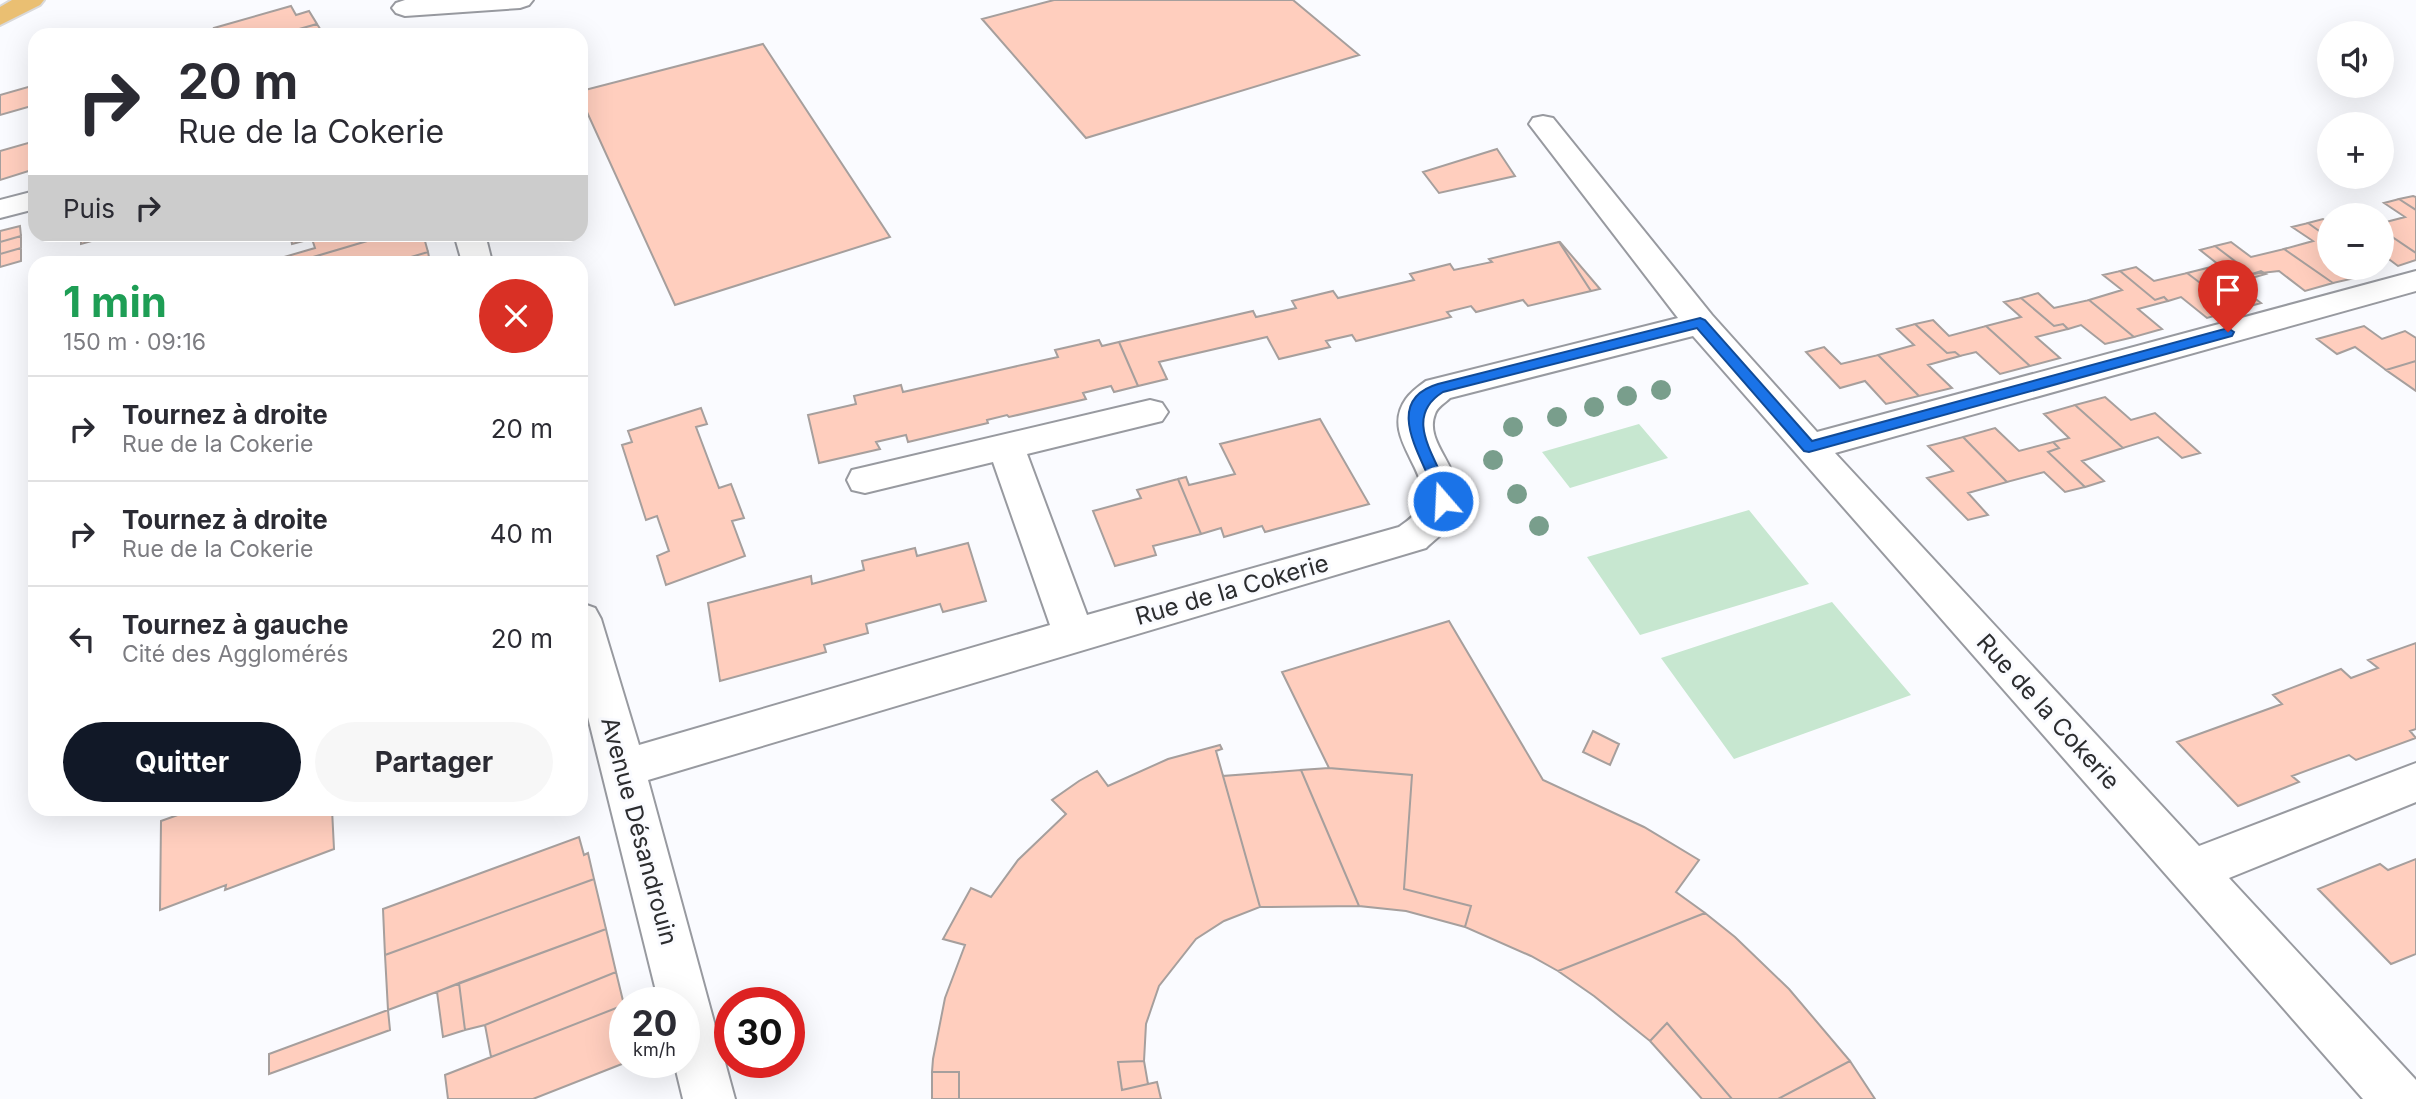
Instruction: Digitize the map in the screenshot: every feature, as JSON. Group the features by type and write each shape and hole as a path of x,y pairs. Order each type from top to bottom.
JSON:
{"highway":[{"path":"0,17 31,0"}],"street":[{"path":"406,13 520,0"},
{"name":"Rue de la Cokerie","path":"1543,124 1700,323 2398,1099"},
{"path":"0,209 28,202"},
{"path":"1809,447 2400,285 2416,311"},
{"name":"Rue de la Cokerie","path":"622,769 1412,538 1426,530 1436,518 1443,501 1440,487 1416,432 1414,420 1426,396 1438,389 1700,323"},
{"path":"864,480 1150,412"},
{"path":"1006,446 1074,635"},
{"name":"Avenue Désandrouin","path":"588,645 680,987"},
{"path":"2191,871 2416,782"},
{"name":"Avenue Désandrouin","path":"700,1064 709,1099"}],"green space":[{"path":"1639,424 1668,458 1570,488 1542,452"},
{"path":"1749,510 1809,584 1640,635 1587,557"},
{"path":"1832,602 1911,695 1734,759 1661,658"}],"building":[{"path":"1054,0 1293,0 1359,55 1086,138 982,19"},
{"path":"291,6 296,15 309,11 317,24 303,28 214,28"},
{"path":"317,24 320,28 303,28"},
{"path":"763,44 890,237 675,305 588,114 588,89"},
{"path":"28,87 28,107 0,115 0,95"},
{"path":"28,143 28,171 0,180 0,151"},
{"path":"1497,149 1515,176 1439,193 1423,172"},
{"path":"2416,197 2416,210 2399,199"},
{"path":"2399,199 2416,210 2416,253 2394,238 2394,220 2405,217 2394,210 2394,203 2384,203"},
{"path":"2317,221 2317,229 2308,223"},
{"path":"2308,223 2317,229 2317,272 2284,249 2313,241 2292,227"},
{"path":"20,226 21,236 0,242 0,231"},
{"path":"21,236 21,248 0,254 0,242"},
{"path":"2394,238 2416,253 2416,260 2398,266 2394,263"},
{"path":"313,242 364,242 316,256 288,256 315,248"},
{"path":"364,242 425,242 428,252 414,256 320,255"},
{"path":"1559,242 1591,291 1528,306 1523,300 1476,312 1471,306 1447,312 1451,317 1356,341 1352,335 1326,341 1330,347 1279,359 1267,337 1159,362 1167,379 1138,386 1119,342 1253,311 1256,317 1296,308 1292,301 1333,291 1338,298 1414,280 1410,274 1450,264 1454,270 1492,262 1489,259"},
{"path":"1560,242 1600,289 1591,291"},
{"path":"2231,242 2251,257 2284,249 2317,272 2317,280 2329,280 2333,283 2305,291 2279,271 2252,274 2215,246"},
{"path":"2215,246 2252,274 2261,271 2266,274 2234,283 2261,303 2236,310 2187,273 2219,265 2200,250"},
{"path":"21,248 21,261 0,267 0,254"},
{"path":"2136,267 2154,281 2187,273 2236,310 2207,318 2181,297 2168,301 2164,297 2155,300 2120,271"},
{"path":"2120,271 2155,300 2164,297 2168,301 2138,309 2162,329 2134,337 2089,300 2122,290 2103,275"},
{"path":"2038,293 2054,308 2089,300 2134,337 2105,344 2081,325 2068,329 2063,324 2054,326 2021,298"},
{"path":"2021,298 2054,326 2063,324 2068,329 2036,337 2060,358 2030,366 1986,326 2021,317 2004,302"},
{"path":"1933,320 1949,336 1986,326 2030,366 2000,374 1976,352 1960,356 1955,352 1947,353 1915,324"},
{"path":"1915,324 1947,353 1955,352 1960,356 1928,365 1952,388 1919,396 1878,355 1914,345 1897,329"},
{"path":"2364,326 2382,339 2405,331 2416,338 2416,361 2386,370 2355,347 2337,354 2317,339"},
{"path":"1099,340 1102,346 1119,342 1138,386 1114,392 1111,386 1083,393 1086,399 1009,417 1007,415 987,420 988,423 908,442 906,435 876,442 880,449 819,463 808,415 856,404 854,396 901,385 903,392 1058,357 1055,350"},
{"path":"1824,347 1841,364 1878,355 1919,396 1886,404 1865,381 1840,388 1806,352"},
{"path":"2416,361 2416,391 2386,370"},
{"path":"2105,397 2131,420 2155,413 2200,453 2182,458 2158,437 2123,448 2075,405"},
{"path":"2075,405 2123,448 2082,461 2104,481 2085,487 2048,452 2059,448 2053,442 2069,438 2044,414"},
{"path":"701,408 707,424 696,427 719,488 731,484 744,518 732,521 745,556 666,585 657,556 669,551 657,516 646,520 622,445 632,442 628,431"},
{"path":"1320,419 1369,504 1265,532 1262,526 1224,537 1221,528 1201,534 1178,479 1186,477 1189,485 1235,474 1220,444"},
{"path":"1995,428 2019,451 2053,442 2059,448 2048,452 2085,487 2065,492 2044,472 2007,482 1963,437"},
{"path":"1963,437 2007,482 1968,493 1988,515 1968,520 1927,478 1953,471 1928,446"},
{"path":"1178,479 1201,534 1153,546 1156,555 1115,566 1093,511 1141,498 1137,490"},
{"path":"968,543 986,601 943,612 940,604 866,624 868,633 824,645 826,652 720,681 708,603 811,576 812,584 864,570 862,561 915,548 917,556"},
{"path":"1449,621 1543,780 1644,827 1699,860 1676,892 1705,913 1558,971 1465,927 1471,906 1404,889 1412,775 1329,768 1282,672"},
{"path":"2416,643 2416,729 2410,731 2416,738 2356,760 2349,755 2292,776 2299,782 2238,806 2177,742 2282,704 2273,695 2341,669 2351,678 2378,668 2368,660"},
{"path":"1593,731 1619,744 1610,765 1583,752"},
{"path":"1220,745 1222,749 1216,751 1260,907 1224,921 1196,939 1159,986 1146,1024 1144,1061 1118,1062 1122,1090 1157,1082 1161,1099 959,1099 959,1072 932,1072 945,998 965,945 943,939 971,888 991,897 1018,860 1066,814 1052,800 1079,781 1097,771 1108,786 1168,759"},
{"path":"1329,768 1412,775 1404,889 1471,906 1465,927 1406,911 1359,906 1301,770"},
{"path":"1301,770 1359,906 1260,907 1223,776"},
{"path":"175,816 332,816 334,849 225,890 226,885 160,910 161,821"},
{"path":"579,837 584,855 588,853 594,879 385,955 383,909"},
{"path":"2416,859 2416,954 2391,964 2318,889 2380,864 2388,870"},
{"path":"594,879 606,929 388,1010 385,955"},
{"path":"1705,913 1735,937 1789,989 1850,1061 1778,1099 1732,1099 1667,1023 1650,1041 1558,971"},
{"path":"606,929 616,972 485,1025 465,1030 459,983"},
{"path":"616,972 620,987 609,987 609,1011 491,1057 485,1025"},
{"path":"459,983 465,1030 443,1037 437,992"},
{"path":"388,1010 390,1030 269,1074 269,1054"},
{"path":"609,1011 609,1069 533,1099 448,1099 445,1075"},
{"path":"1667,1023 1732,1099 1702,1099 1650,1041"},
{"path":"1144,1061 1148,1084 1122,1090 1118,1062"},
{"path":"1850,1061 1875,1099 1778,1099"},
{"path":"932,1072 959,1072 959,1099 932,1099"}],"route":[{"path":"1443,501 1440,487 1416,432 1414,420 1426,396 1438,389 1700,323 1809,447 2228,332"}]}
